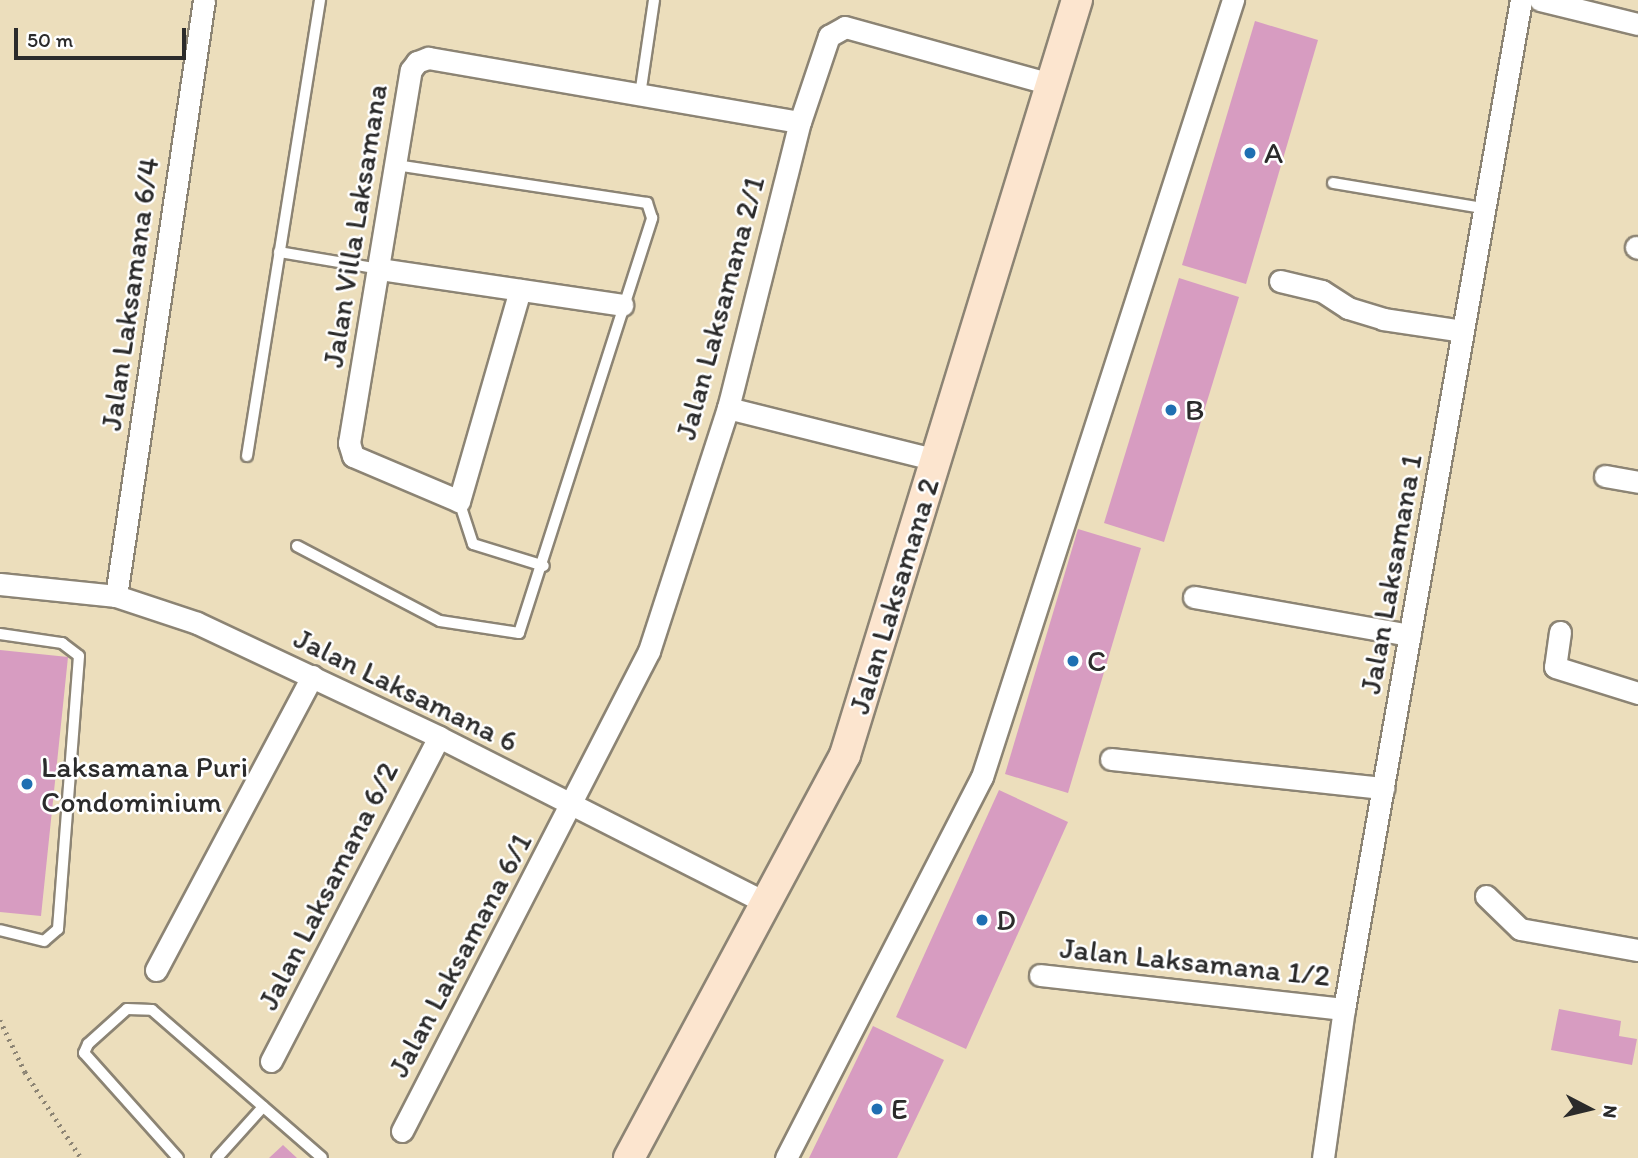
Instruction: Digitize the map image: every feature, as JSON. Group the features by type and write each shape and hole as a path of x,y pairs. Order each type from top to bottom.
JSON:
{"street":[{"name":"Jalan Laksamana 6/4","path":"116,596 204,0"},
{"name":"Jalan Laksamana 2","path":"629,1158 768,904 845,755 1077,0"},
{"path":"786,1158 982,777 1233,0"},
{"name":"Jalan Laksamana 1","path":"1323,1158 1344,1009 1482,208 1521,0"},
{"path":"1540,0 1638,24"},
{"name":"Jalan Laksamana 2/1","path":"571,807 649,651 728,408 800,122 829,36 845,27 1051,84"},
{"name":"Jalan Villa Laksamana","path":"458,501 353,456 349,450 411,70 428,58 800,122"},
{"path":"379,268 622,305"},
{"path":"1280,281 1322,291 1348,308 1383,319 1462,331"},
{"path":"458,501 520,290"},
{"path":"728,408 936,460"},
{"path":"1605,476 1638,482"},
{"name":"Jalan Laksamana 6","path":"0,584 116,596 197,623 439,737 571,807 768,904"},
{"path":"1194,597 1410,635"},
{"path":"1560,632 1555,667 1638,693"},
{"path":"156,970 312,676"},
{"name":"Jalan Laksamana 6/2","path":"271,1061 439,737"},
{"path":"1111,759 1383,788"},
{"name":"Jalan Laksamana 6/1","path":"402,1130 571,807"},
{"path":"1486,896 1520,929 1638,950"},
{"name":"Jalan Laksamana 1/2","path":"1040,975 1344,1009"}],"lane":[{"path":"247,456 320,0"},
{"path":"640,95 654,0"},
{"path":"297,546 440,621 512,635 524,626 622,305 652,218 647,203 396,165"},
{"path":"1333,183 1482,208"},
{"path":"279,252 379,268"},
{"path":"458,501 473,544 544,566"},
{"path":"0,634 62,643 79,656 58,929 44,941 0,930"},
{"path":"178,1158 84,1053 88,1044 127,1009 152,1010 322,1158"},
{"path":"217,1158 263,1107"}],"path":[{"path":"0,1020 25,1072 81,1158"}],"building":[{"name":"A","path":"1255,21 1318,40 1246,284 1182,265"},
{"name":"B","path":"1179,278 1239,297 1164,542 1104,523"},
{"name":"C","path":"1078,529 1141,548 1068,793 1005,774"},
{"name":"Laksamana Puri Condominium","path":"0,650 68,657 41,916 0,912"},
{"name":"D","path":"999,790 1068,822 966,1049 896,1017"},
{"path":"1559,1009 1621,1021 1619,1036 1637,1039 1632,1065 1551,1050"},
{"name":"E","path":"873,1026 944,1060 897,1158 809,1158"},
{"path":"283,1145 297,1158 269,1158"}],"place":[{"name":"A","path":"1250,153"},
{"name":"B","path":"1171,410"},
{"name":"C","path":"1073,661"},
{"name":"Laksamana Puri Condominium","path":"27,784"},
{"name":"D","path":"982,920"},
{"name":"E","path":"877,1109"}]}
